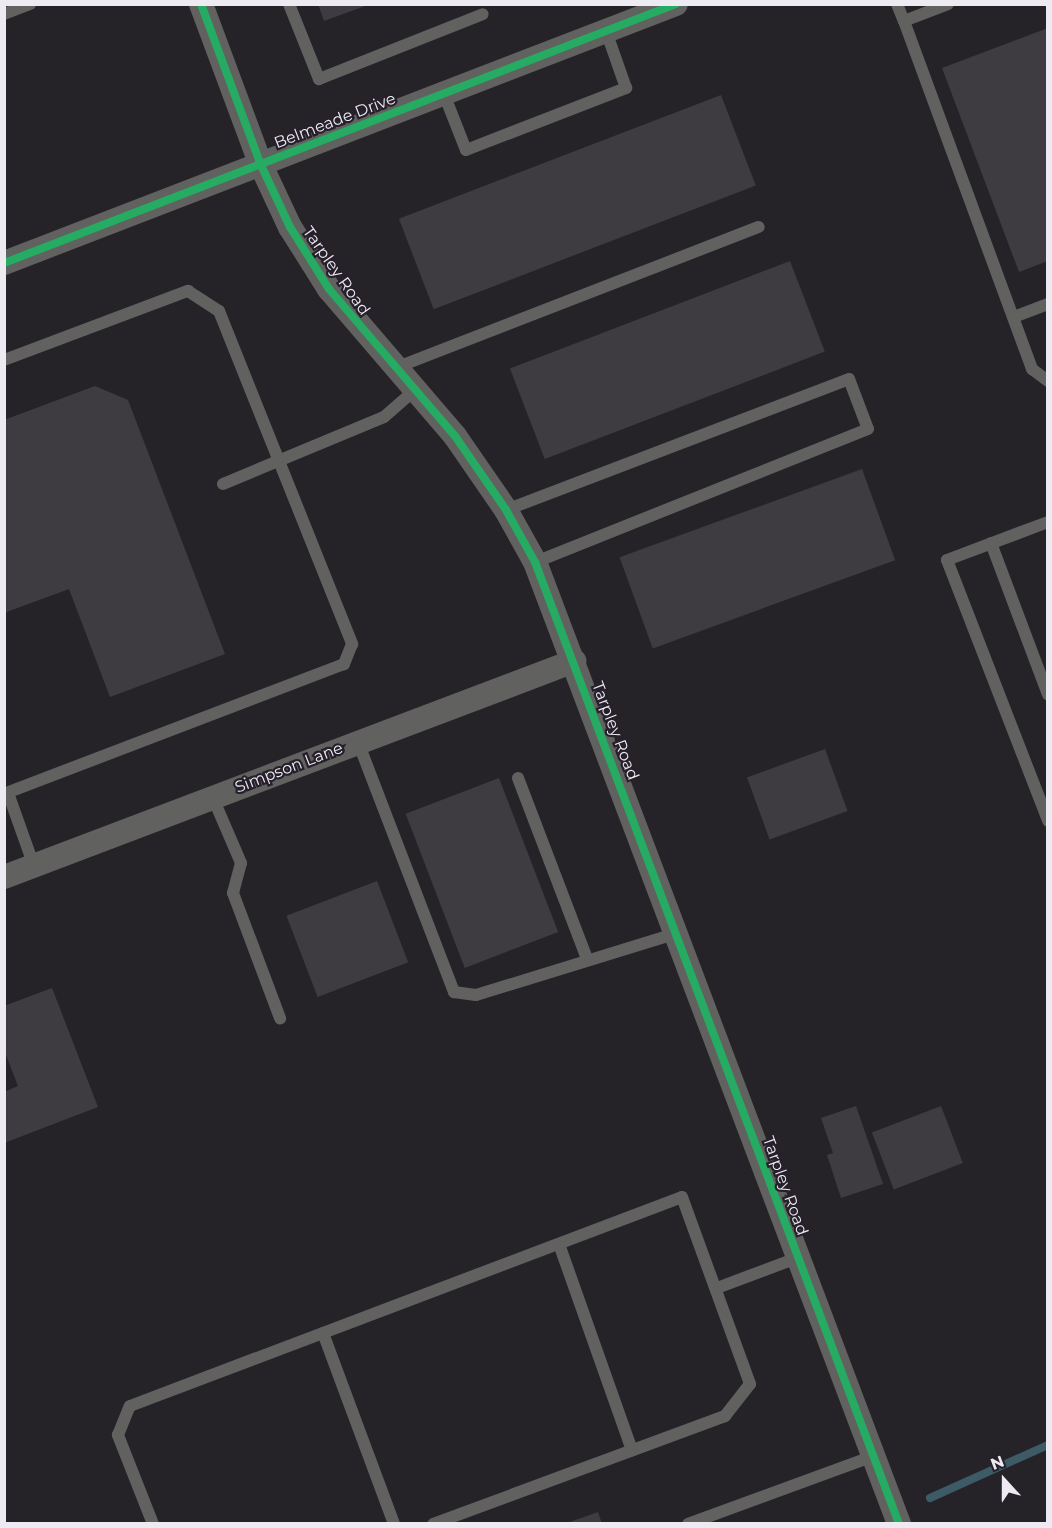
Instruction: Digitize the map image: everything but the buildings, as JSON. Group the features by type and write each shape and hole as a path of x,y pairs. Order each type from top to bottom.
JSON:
{"street":[{"name":"Tarpley Road","path":"201,4 260,163 290,227 329,289 394,368 455,436 506,510 535,562 899,1524"},
{"name":"Belmeade Drive","path":"4,263 676,4"},
{"name":"Simpson Lane","path":"4,877 574,661"}],"lane":[{"path":"4,14 30,4"},
{"path":"289,4 320,79 483,14"},
{"path":"897,4 1032,369 1047,381"},
{"path":"904,21 948,4"},
{"path":"444,94 466,150 626,88 606,31"},
{"path":"394,368 759,227"},
{"path":"4,360 188,291 219,311 352,644 344,664 6,793 34,866"},
{"path":"1014,317 1047,304"},
{"path":"506,510 849,380 868,429 535,562"},
{"path":"223,484 384,417 415,390"},
{"path":"1047,522 947,560 1047,821"},
{"path":"991,543 1042,666 1047,695"},
{"path":"358,742 454,992 476,995 587,959 634,949 677,933"},
{"path":"518,778 587,959"},
{"path":"213,798 241,863 233,893 280,1018"},
{"path":"153,1524 118,1435 130,1406 682,1197 750,1384 725,1416 434,1524"},
{"path":"559,1244 632,1450"},
{"path":"717,1288 797,1258"},
{"path":"323,1333 394,1524"},
{"path":"688,1524 874,1456"}],"waterway":[{"path":"930,1498 1048,1445"}],"cycle path":[{"path":"201,4 260,163 290,227 329,289 455,436 506,510 535,562 899,1524"},
{"path":"4,263 676,4"}]}
